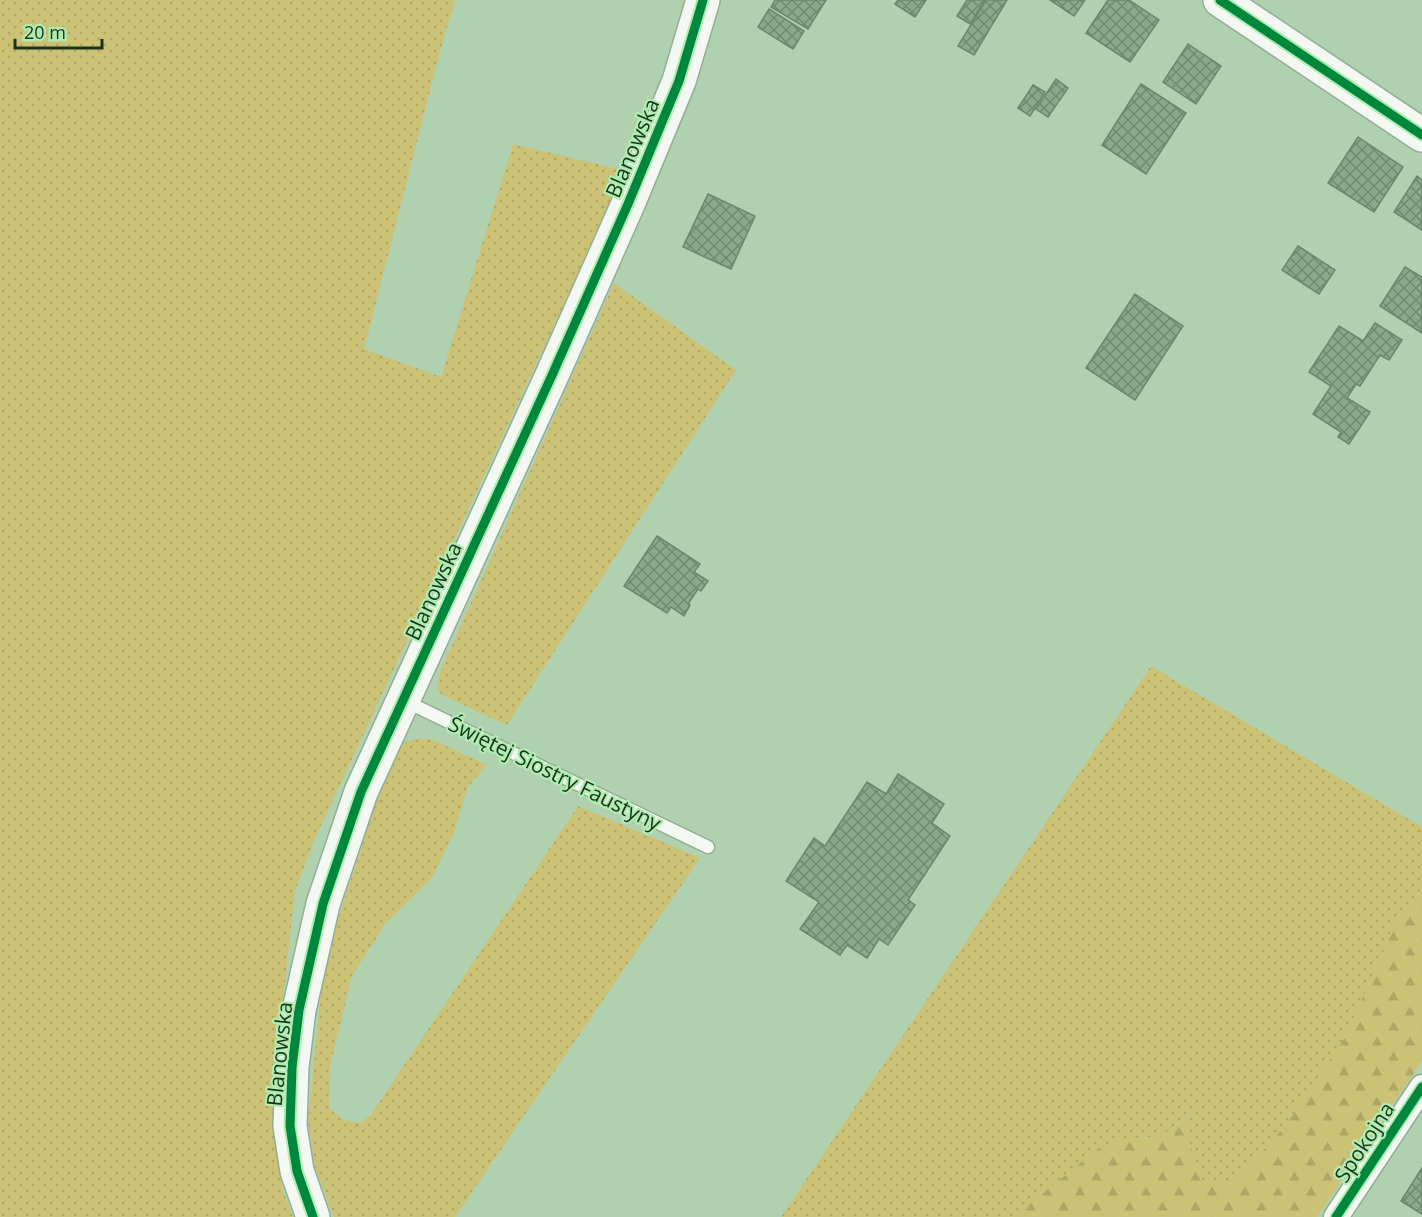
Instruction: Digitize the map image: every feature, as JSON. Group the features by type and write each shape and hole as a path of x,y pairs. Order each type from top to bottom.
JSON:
{"street":[{"name":"Blanowska","path":"313,1217 297,1171 290,1125 292,1067 299,1010 323,904 361,792 628,204 679,81 703,0"},
{"path":"1220,0 1422,135"},
{"name":"Spokojna","path":"1336,1217 1422,1087"}],"lane":[{"name":"Świętej Siostry Faustyny","path":"402,699 708,847"}],"green space":[{"path":"0,0 455,0 364,349 441,377 513,144 626,171 317,834 295,891 273,1089 275,1144 283,1191 293,1217 0,1217"},
{"path":"614,283 736,370 507,725 442,695 437,689 440,672"},
{"path":"1151,666 1422,827 1422,888 1395,926 1344,1039 1286,1125 1236,1180 1203,1184 1190,1143 1189,1115 1160,1137 1132,1138 1099,1148 1032,1202 1020,1217 781,1217"},
{"path":"416,739 431,739 487,765 467,788 455,831 432,878 386,923 352,976 330,1067 329,1108 344,1120 360,1123 370,1116 578,806 700,858 455,1217 334,1217 315,1167 308,1122 321,991 335,928 388,766 401,743"},
{"path":"1422,888 1422,1061 1317,1217 1020,1217 1032,1202 1099,1148 1132,1138 1160,1137 1190,1115 1190,1143 1203,1183 1236,1180 1286,1125 1344,1039 1395,926"}],"building":[{"path":"775,0 826,0 808,29 771,7"},
{"path":"898,0 926,0 915,17 895,4"},
{"path":"967,0 985,0 970,24 957,16"},
{"path":"986,0 1007,0 974,55 958,46"},
{"path":"1050,0 1085,0 1074,16"},
{"path":"1108,0 1129,0 1159,20 1130,62 1086,33"},
{"path":"769,9 804,31 793,49 758,27"},
{"path":"1188,44 1221,66 1196,104 1163,82"},
{"path":"1056,79 1068,88 1048,117 1036,109"},
{"path":"1141,84 1186,113 1146,174 1102,145"},
{"path":"1033,85 1045,92 1030,116 1018,108"},
{"path":"1358,137 1403,167 1374,212 1328,183"},
{"path":"1417,176 1422,180 1422,230 1394,212"},
{"path":"708,194 755,216 731,269 683,247"},
{"path":"1298,246 1335,270 1319,294 1282,270"},
{"path":"1405,267 1422,277 1422,333 1380,306"},
{"path":"1135,294 1183,326 1135,400 1086,368"},
{"path":"1375,323 1402,340 1389,360 1380,355 1360,386 1356,384 1347,398 1370,412 1349,444 1338,437 1341,432 1313,414 1331,386 1309,372 1339,326 1363,341"},
{"path":"657,536 700,564 694,572 708,581 701,591 698,589 688,604 690,605 684,616 671,607 667,613 624,586"},
{"path":"898,774 944,804 932,823 950,836 908,900 915,905 888,945 879,939 867,958 847,945 840,955 800,929 819,902 786,881 814,838 825,846 867,782 886,794"},
{"path":"1422,1168 1422,1214 1401,1201"}],"cycle path":[{"path":"313,1217 297,1171 290,1126 292,1067 299,1010 323,904 361,792 628,204 679,81 703,0"},
{"path":"1220,0 1422,135"},
{"path":"1336,1217 1422,1087"}]}
